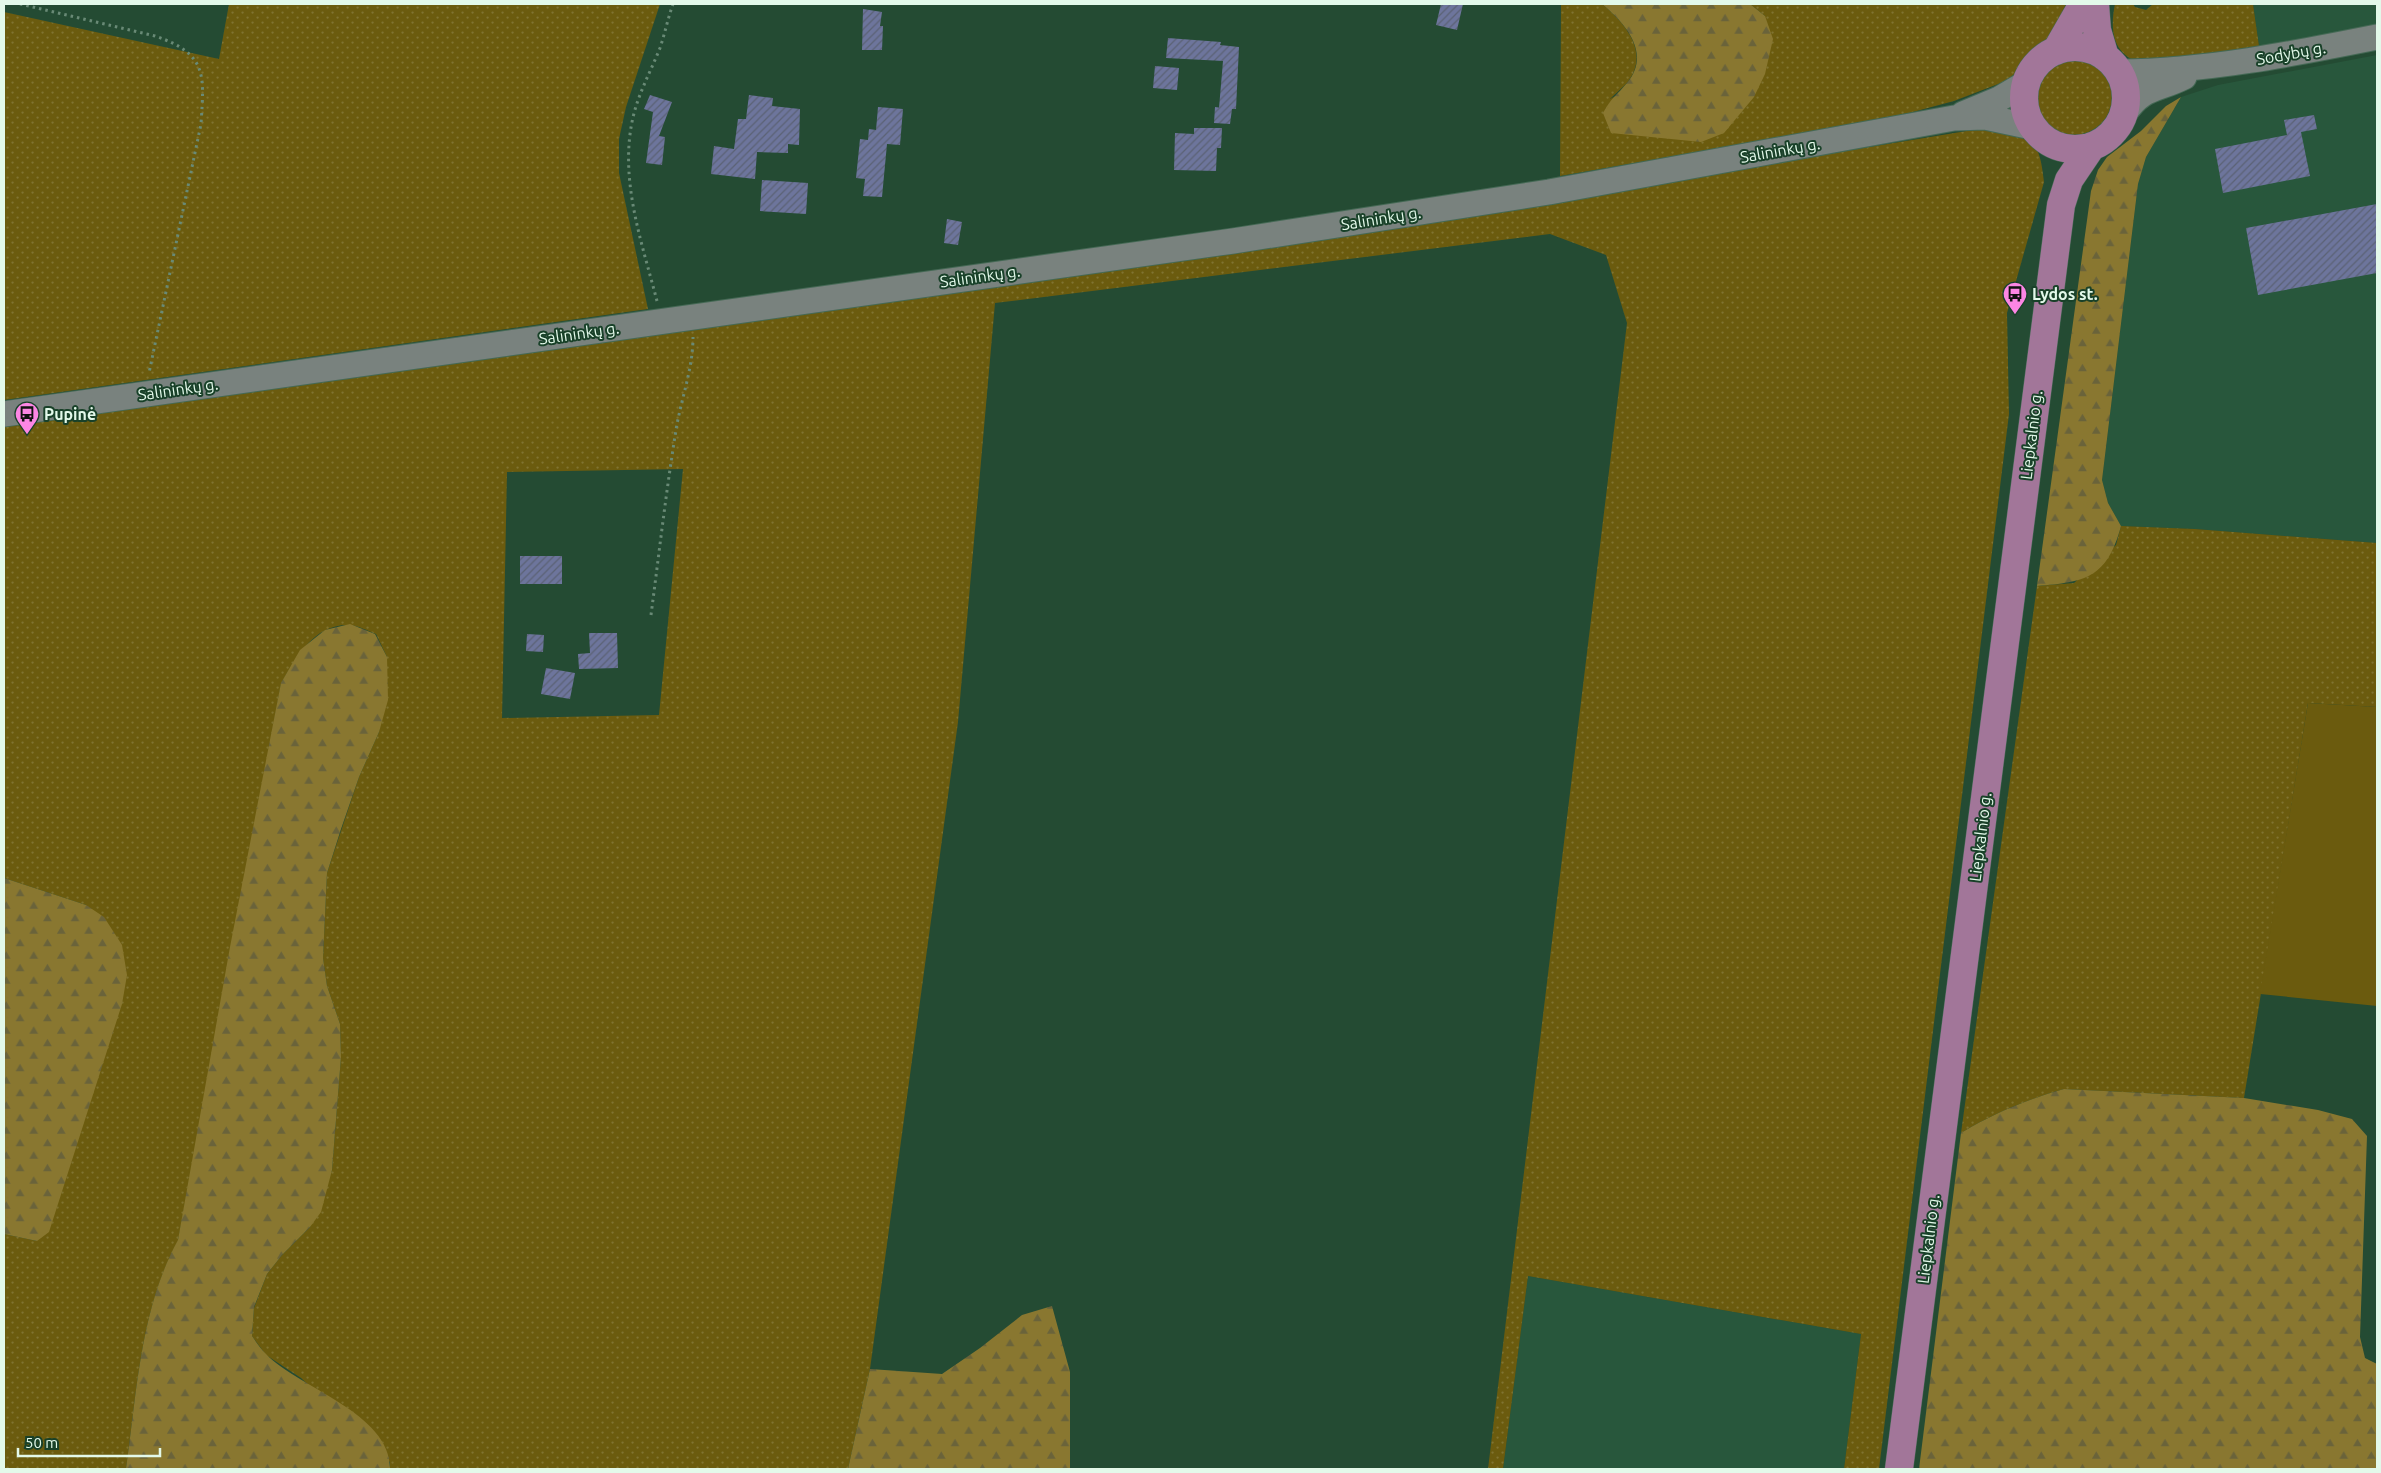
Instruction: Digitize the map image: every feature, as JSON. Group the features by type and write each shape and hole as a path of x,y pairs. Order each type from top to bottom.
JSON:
{"highway":[{"path":"2056,51 2083,4"},
{"path":"2038,132 2067,149 2092,146 2112,134 2124,114 2125,86 2112,64 2097,30 2095,4"},
{"path":"2061,205 2058,177 2024,105 2026,83 2037,63 2056,51 2081,47 2112,64"},
{"path":"2061,205 2069,180 2092,146"},
{"name":"Liepkalnio g.","path":"1899,1469 2061,205"}],"main road":[{"name":"Sodybų g.","path":"2112,64 2204,68 2281,56 2377,37"},
{"name":"Sodybų g.","path":"2124,114 2134,99 2146,90 2178,80 2204,68"},
{"name":"Salininkų g.","path":"1954,118 1999,99 2026,83"},
{"name":"Salininkų g.","path":"4,414 1233,241 1539,194 1954,118 1985,117 2038,132"}],"path":[{"path":"20,4 146,33 174,42 189,53 199,66 204,82 201,124 145,394"},
{"path":"662,321 628,172 628,147 639,96 660,47 673,4"},
{"path":"651,615 677,428 691,360 693,338 691,317"}],"shaded area":[{"path":"229,4 660,4 626,107 619,139 619,173 648,309 4,400 4,12 219,59"},
{"path":"1561,4 1602,4 1619,20 1632,39 1636,50 1634,72 1627,83 1610,99 1765,16 1750,4 2066,4 2050,37 2030,55 2017,72 2006,81 1954,101 1909,113 1560,176"},
{"path":"2115,4 2133,4 2135,7 2146,10 2153,4 2253,4 2259,46 2145,64 2126,56 2116,42 2113,25"},
{"path":"2253,4 2377,4 2377,28 2259,46"},
{"path":"2377,55 2377,543 2195,529 2121,526 2108,503 2102,480 2138,184 2146,157 2181,97 2218,85"},
{"path":"2067,59 2081,59 2095,65 2106,76 2112,90 2109,112 2101,124 2081,135 2067,135 2053,129 2042,118 2036,104 2036,90 2042,76 2053,65"},
{"path":"1997,126 2027,137 2032,141 2038,152 2044,182 2007,313 2009,414 1879,1469 1844,1469 1861,1334 1528,1276 1503,1469 1488,1469 1627,323 1606,255 1550,234 995,303 958,722 870,1369 848,1469 390,1469 390,1462 301,1378 266,1355 252,1336 254,1308 267,1274 282,1255 310,1227 332,1170 341,1057 340,1024 327,986 323,958 327,873 359,777 379,732 387,657 376,634 349,625 337,626 316,636 300,653 281,684 178,1241 165,1267 155,1295 142,1352 126,1469 4,1469 4,1234 37,1241 86,905 4,878 4,427 1302,240","holes":["683,469 659,715 502,718 507,472"]},
{"path":"2121,526 2195,529 2377,543 2377,707 2308,703 2244,1098 2064,1089 2011,1107 1961,1133 2037,586 2074,583 2116,545"},
{"path":"2308,703 2377,707 2377,1006 2260,994"},
{"path":"1528,1276 1861,1334 1844,1469 1503,1469"}],"green space":[{"path":"1602,4 1750,4 1765,16 1773,39 1765,74 1754,97 1724,133 1701,142 1611,133 1603,113 1611,100 1627,83 1634,72 1637,61 1636,50 1627,29"},
{"path":"2181,97 2146,157 2138,184 2102,480 2108,503 2121,526 2109,557 2092,574 2069,582 2037,586 2091,191 2098,170 2107,157 2141,131 2166,106"},
{"path":"350,624 375,634 387,657 388,700 379,732 359,777 327,873 323,958 327,986 340,1024 341,1057 332,1170 321,1212 310,1227 282,1255 267,1274 254,1307 252,1336 264,1352 281,1366 340,1403 360,1417 376,1432 386,1449 390,1469 126,1469 142,1352 155,1294 178,1240 230,947 281,683 300,650 325,630"},
{"path":"4,878 86,905 104,917 122,945 127,975 122,1004 49,1232 37,1241 4,1234"},
{"path":"2064,1089 2244,1098 2318,1110 2352,1119 2367,1136 2360,1337 2365,1358 2377,1364 2377,1469 1919,1469 1961,1133 2011,1107"},
{"path":"1052,1306 1070,1372 1070,1469 848,1469 870,1369 942,1374 980,1348 1022,1315"}],"building":[{"path":"1441,4 1463,4 1457,30 1436,25"},
{"path":"863,9 882,12 880,26 883,26 882,50 862,50"},
{"path":"1168,38 1221,42 1220,45 1239,47 1236,109 1232,109 1230,124 1214,123 1215,107 1219,108 1223,61 1166,58"},
{"path":"1155,66 1179,68 1177,90 1153,88"},
{"path":"650,95 672,102 659,136 665,137 662,165 646,163 653,112 644,109"},
{"path":"749,95 773,98 772,106 800,109 799,145 788,144 788,153 757,152 755,179 711,174 714,146 734,149 738,119 746,119"},
{"path":"878,107 903,109 900,145 887,144 882,197 863,196 865,179 856,178 860,139 868,140 869,129 876,130"},
{"path":"2314,115 2317,129 2301,132 2310,176 2223,193 2215,149 2287,135 2284,120"},
{"path":"1194,128 1222,128 1221,148 1217,148 1216,171 1174,170 1175,133 1194,134"},
{"path":"762,180 808,183 806,214 760,211"},
{"path":"2377,204 2377,273 2258,295 2246,228"},
{"path":"947,219 962,222 958,245 944,243"},
{"path":"520,556 562,556 562,584 520,584"},
{"path":"589,633 617,633 618,668 579,669 578,654 590,653"},
{"path":"527,634 544,635 543,652 526,651"},
{"path":"546,668 575,673 570,699 541,694"}],"place":[{"name":"Lydos st.","path":"2015,315"},
{"name":"Pupinė","path":"27,435"}]}
